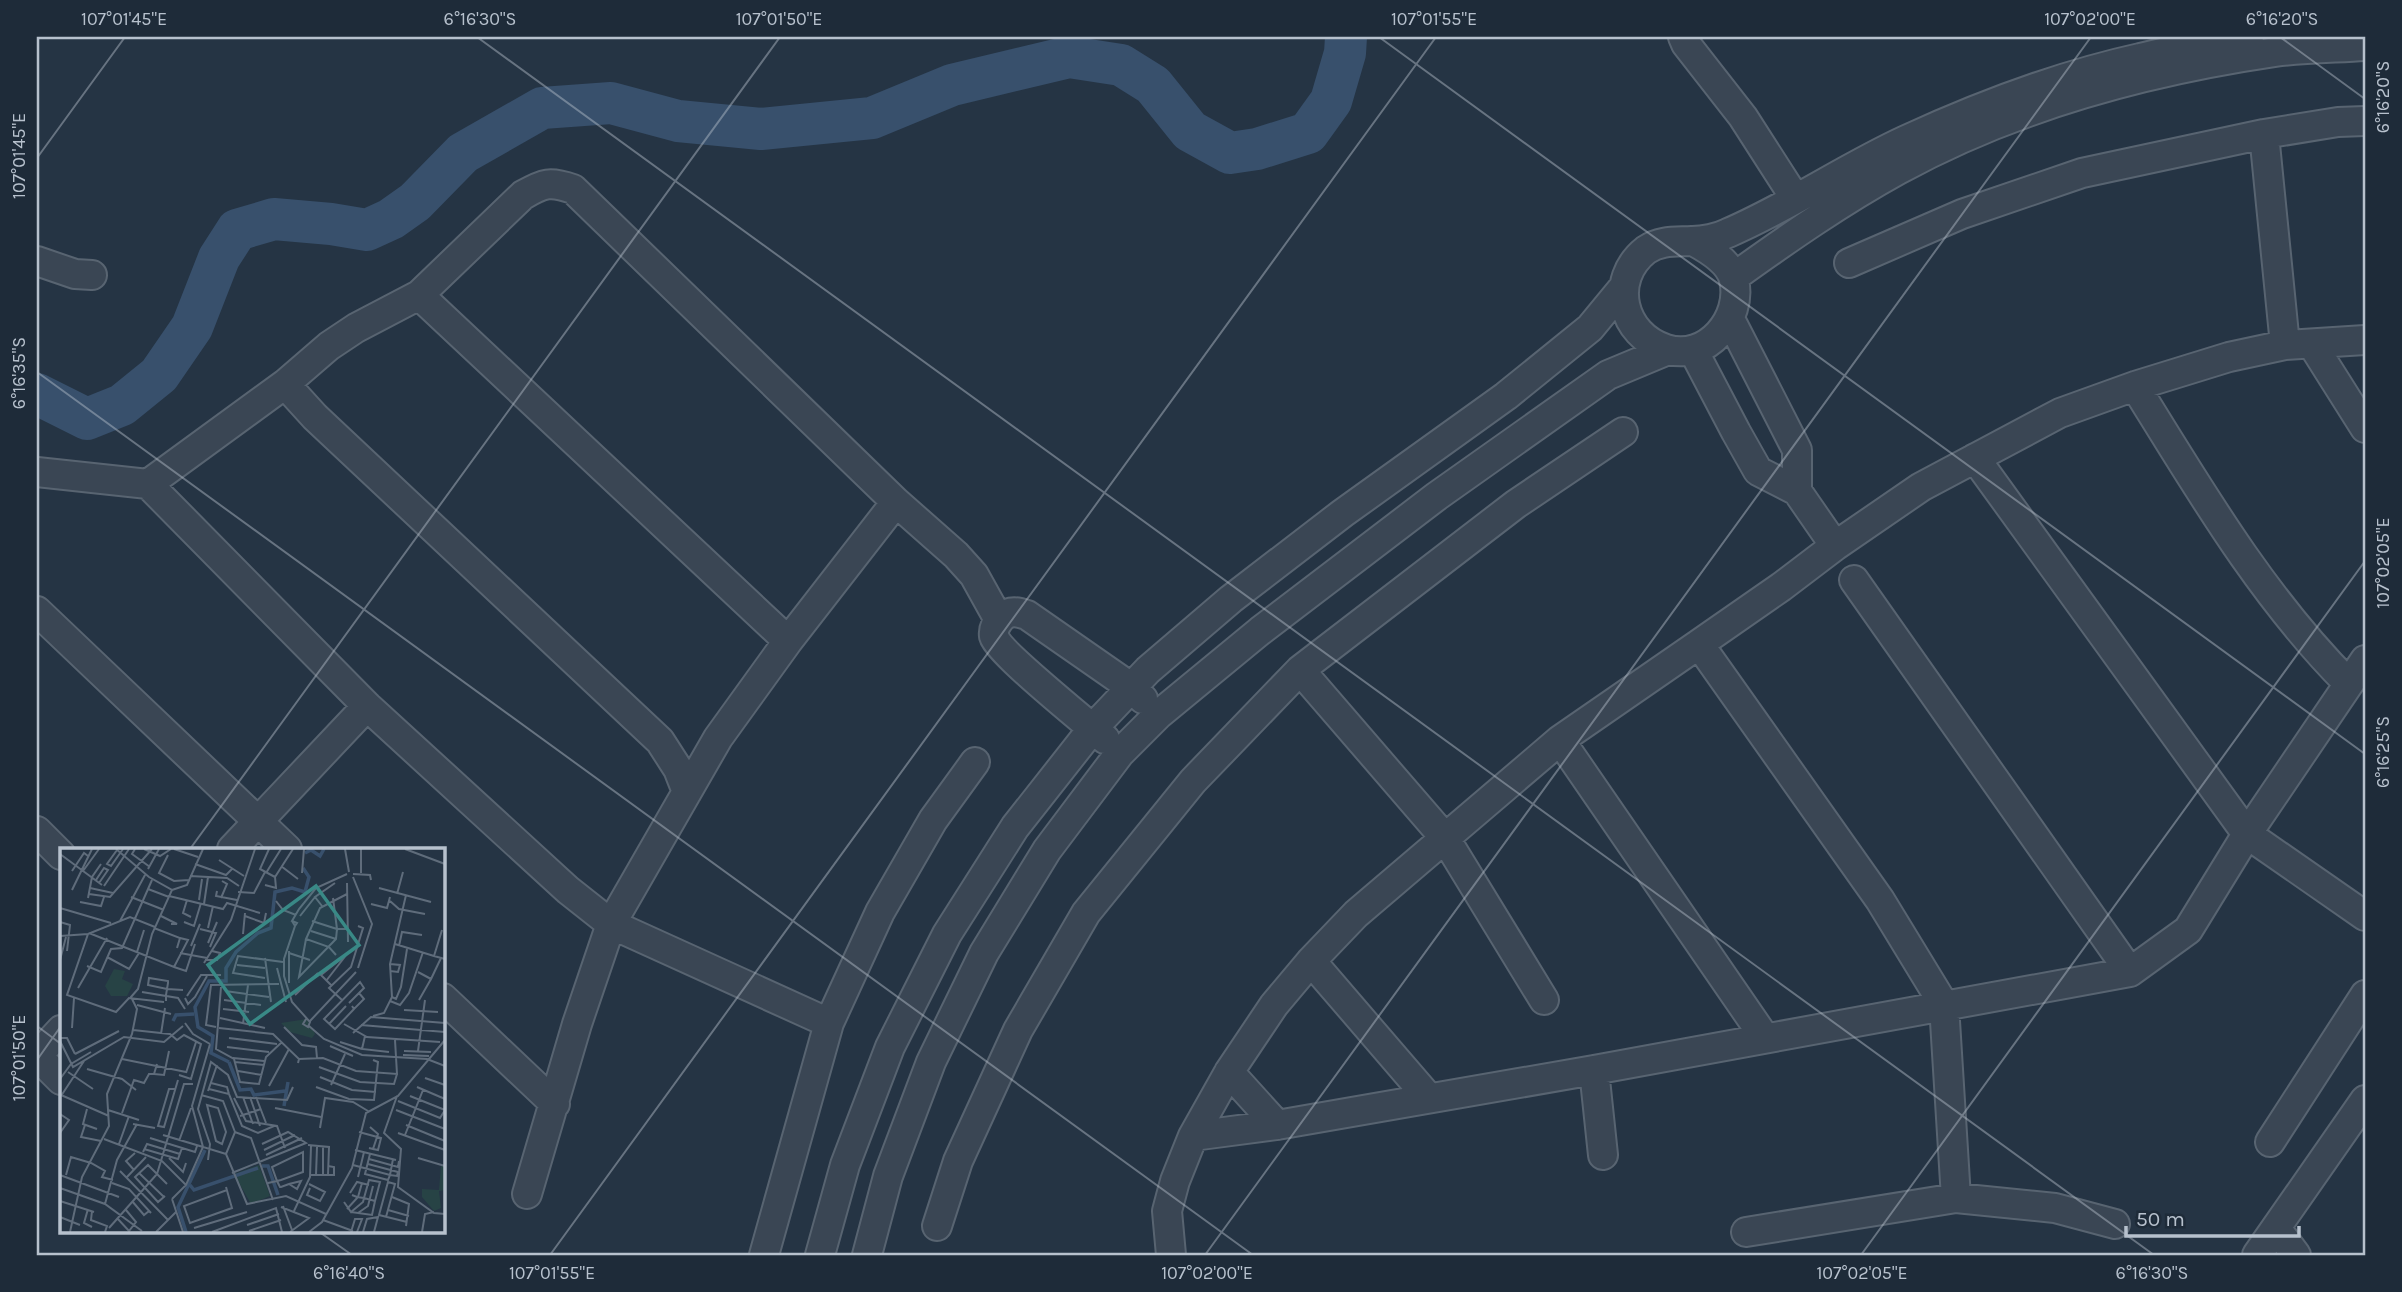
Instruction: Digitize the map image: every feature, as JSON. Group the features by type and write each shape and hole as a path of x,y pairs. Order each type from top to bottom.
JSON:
{"street":[{"path":"1683,37 1743,117 1795,198"},
{"path":"820,1255 845,1165 890,1047 947,934 1015,827 1093,728 1148,670 1231,599 1343,513 1506,396 1590,328 1623,288 1631,266 1648,249 1670,240 1693,241 1726,234 1905,140 2020,93 2138,58 2249,37"},
{"path":"1734,277 1814,219 1900,169 1990,127 2083,94 2179,68 2278,52 2365,46"},
{"path":"1849,263 1962,214 2082,173 2264,134 2338,122 2365,121"},
{"path":"2264,134 2299,345 2365,428"},
{"path":"148,484 285,384 329,346 356,328 419,295 523,195 541,184 557,183 573,189 896,502 956,555 974,575 999,620"},
{"path":"867,1255 888,1176 931,1062 984,953 1047,850 1120,753 1158,715 1260,631 1437,496 1608,375 1715,339 1730,319 1735,295 1734,277 1714,253 1693,241"},
{"path":"37,261 75,274 92,275"},
{"path":"1623,288 1626,315 1643,338 1680,350 1736,432 1758,471 1797,491 1835,546"},
{"path":"419,295 788,641"},
{"path":"1730,319 1797,450 1797,491"},
{"path":"1171,1255 1167,1211 1175,1181 1193,1136 1229,1072 1274,1005 1356,914 1560,740 1921,487 2060,413 2134,386 2228,357 2299,345 2365,340"},
{"path":"285,384 315,417 660,741 678,769 687,792"},
{"path":"2134,386 2228,535 2319,654 2348,683"},
{"path":"937,1226 958,1161 1018,1030 1086,912 1193,781 1300,670 1516,504 1623,432"},
{"path":"1975,458 2247,834 2365,916"},
{"path":"37,472 148,484 367,706 568,890 611,924 829,1023"},
{"path":"527,1194 577,1024 611,924 718,738 788,641 896,502"},
{"path":"1854,580 2130,972"},
{"path":"37,611 286,848"},
{"path":"1120,753 1000,646 994,637 999,620 1007,613 1017,611 1027,615 1132,688 1158,715"},
{"path":"1699,644 1880,900 1944,1004 1956,1198"},
{"path":"1193,1136 1277,1125 1594,1070 2130,972 2188,930 2247,834 2365,660"},
{"path":"1300,670 1445,838 1544,1000"},
{"path":"233,848 367,706"},
{"path":"1560,740 1765,1038"},
{"path":"764,1255 829,1023 880,912 933,820 975,762"},
{"path":"37,831 60,854"},
{"path":"1311,961 1428,1097"},
{"path":"2270,1142 2365,995"},
{"path":"444,999 555,1104"},
{"path":"60,1031 37,1056 60,1079"},
{"path":"1594,1070 1603,1155"},
{"path":"1229,1072 1277,1125"},
{"path":"2257,1255 2365,1100"},
{"path":"1746,1233 1956,1198 2055,1208 2115,1224"},
{"path":"2276,1228 2296,1255"}],"waterway":[{"path":"37,394 87,419 122,405 159,375 192,327 219,258 237,230 274,219 367,230 391,219 415,202 463,153 542,108 611,103 678,121 761,129 872,118 952,85 1069,57 1121,65 1153,85 1190,131 1230,153 1257,149 1308,133 1331,101 1345,53 1346,37"}]}
